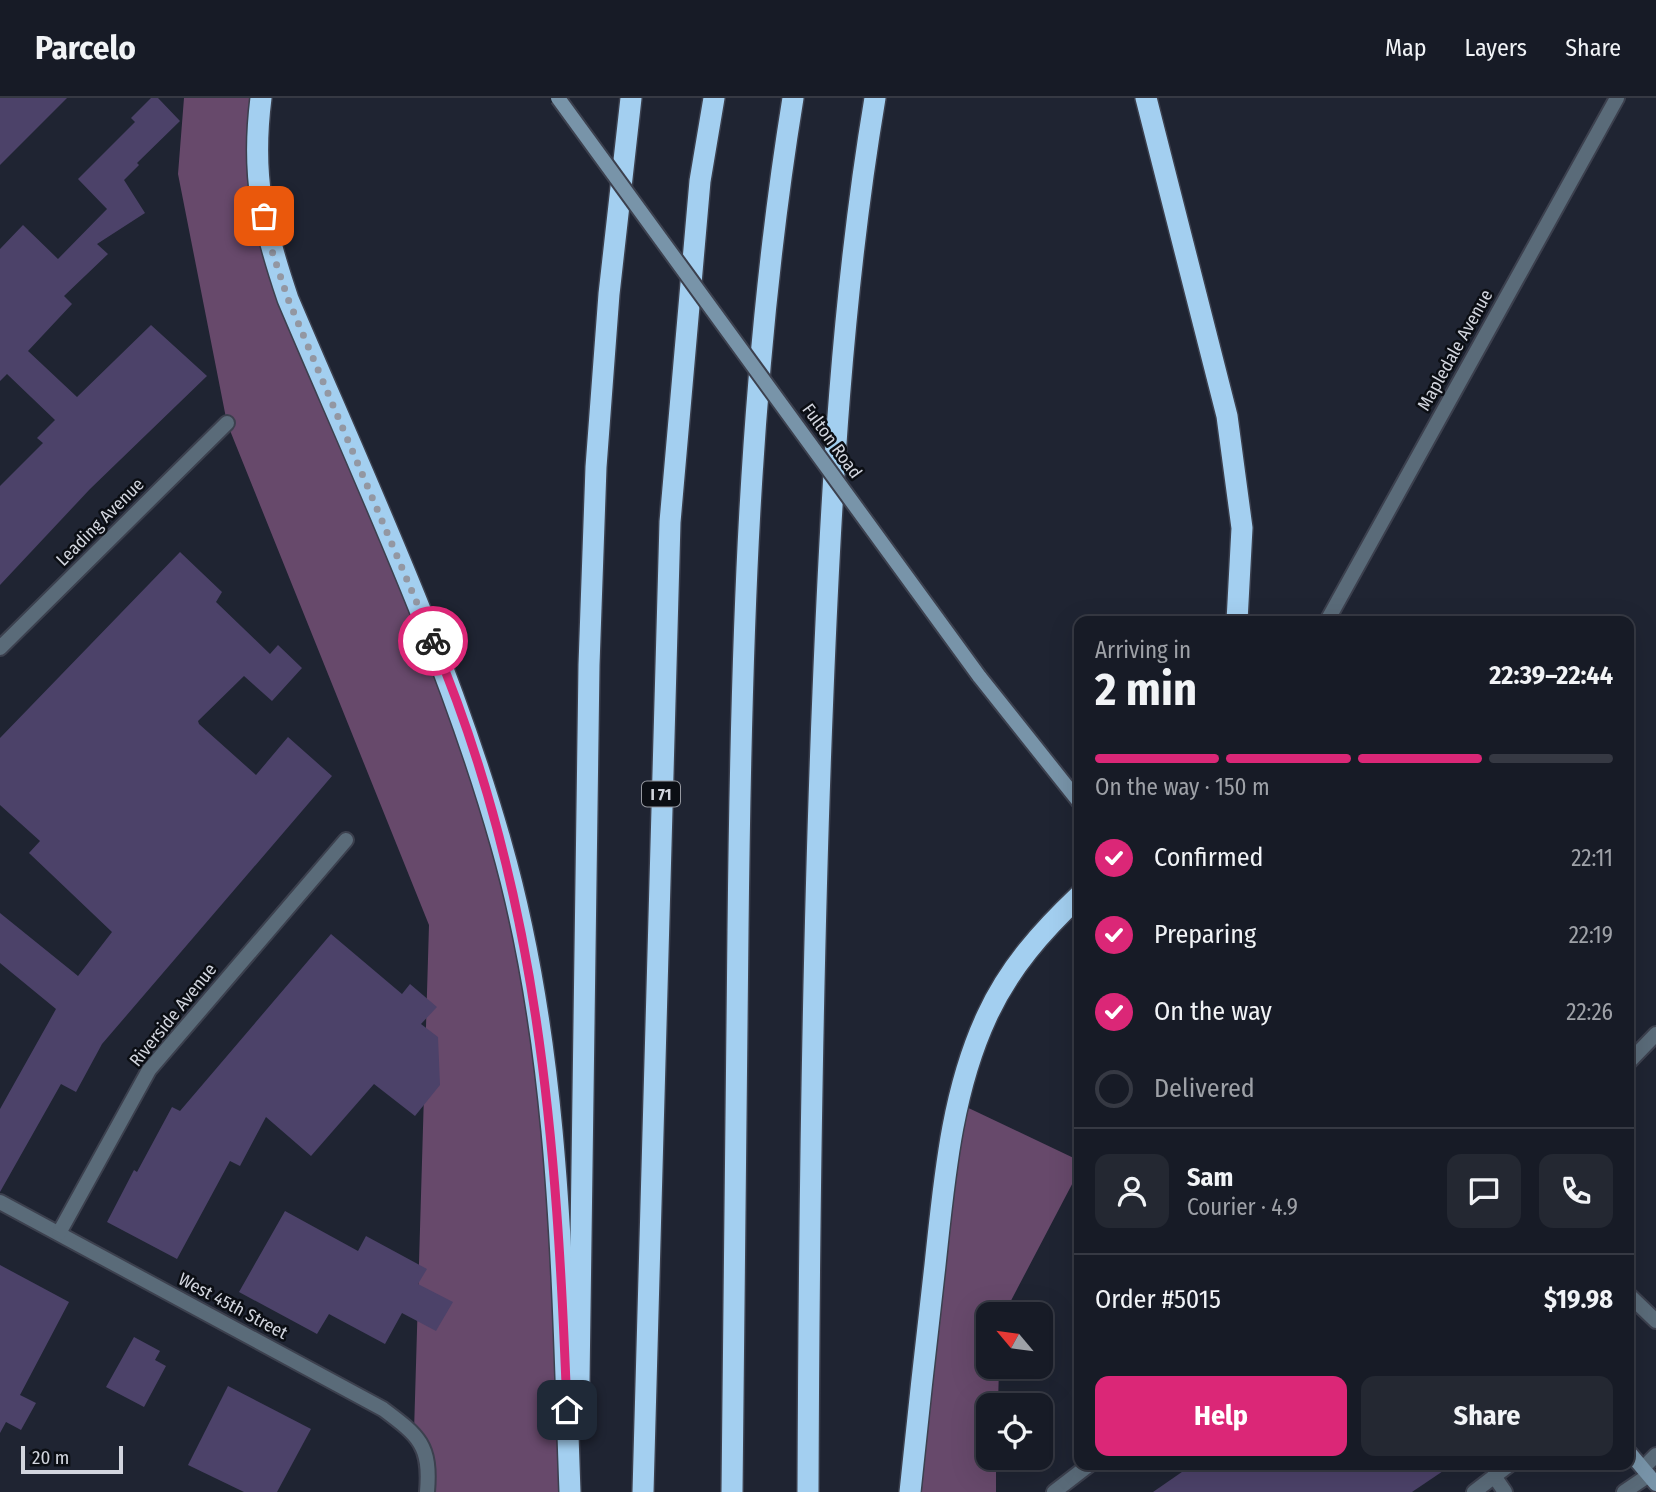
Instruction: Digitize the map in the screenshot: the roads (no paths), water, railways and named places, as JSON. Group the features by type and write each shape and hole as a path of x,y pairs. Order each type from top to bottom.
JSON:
{"highway":[{"path":"261,98 255,145 258,189 269,242 288,299 450,682 502,845 523,933 544,1064 559,1217 570,1492"},
{"path":"578,1492 588,692 595,493 609,294 631,98"},
{"name":"I 71","path":"643,1492 670,522 700,181 714,98"},
{"path":"732,1492 741,714 752,492 771,269 793,98"},
{"path":"808,1492 816,858 827,601 845,318 875,98"},
{"path":"1146,98 1227,416 1242,528 1242,583 1238,616"},
{"path":"910,1492 943,1190 967,1070 987,1016 1013,968 1043,931 1074,901"}],"main road":[{"name":"Fulton Road","path":"558,98 979,676 1074,795"},
{"path":"1634,1458 1649,1476"}],"street":[{"name":"Mapledale Avenue","path":"1330,616 1617,98"},
{"name":"Leading Avenue","path":"0,648 227,423"},
{"name":"Riverside Avenue","path":"59,1233 149,1070 345,840"},
{"path":"1634,1057 1656,1034"},
{"name":"West 45th Street","path":"0,1202 383,1409 414,1432 430,1462 427,1492"},
{"path":"1634,1300 1656,1321"},
{"path":"1625,1492 1649,1476 1656,1455"},
{"path":"1054,1492 1083,1470"},
{"path":"1474,1492 1502,1470"},
{"path":"1494,1476 1505,1492"}]}
